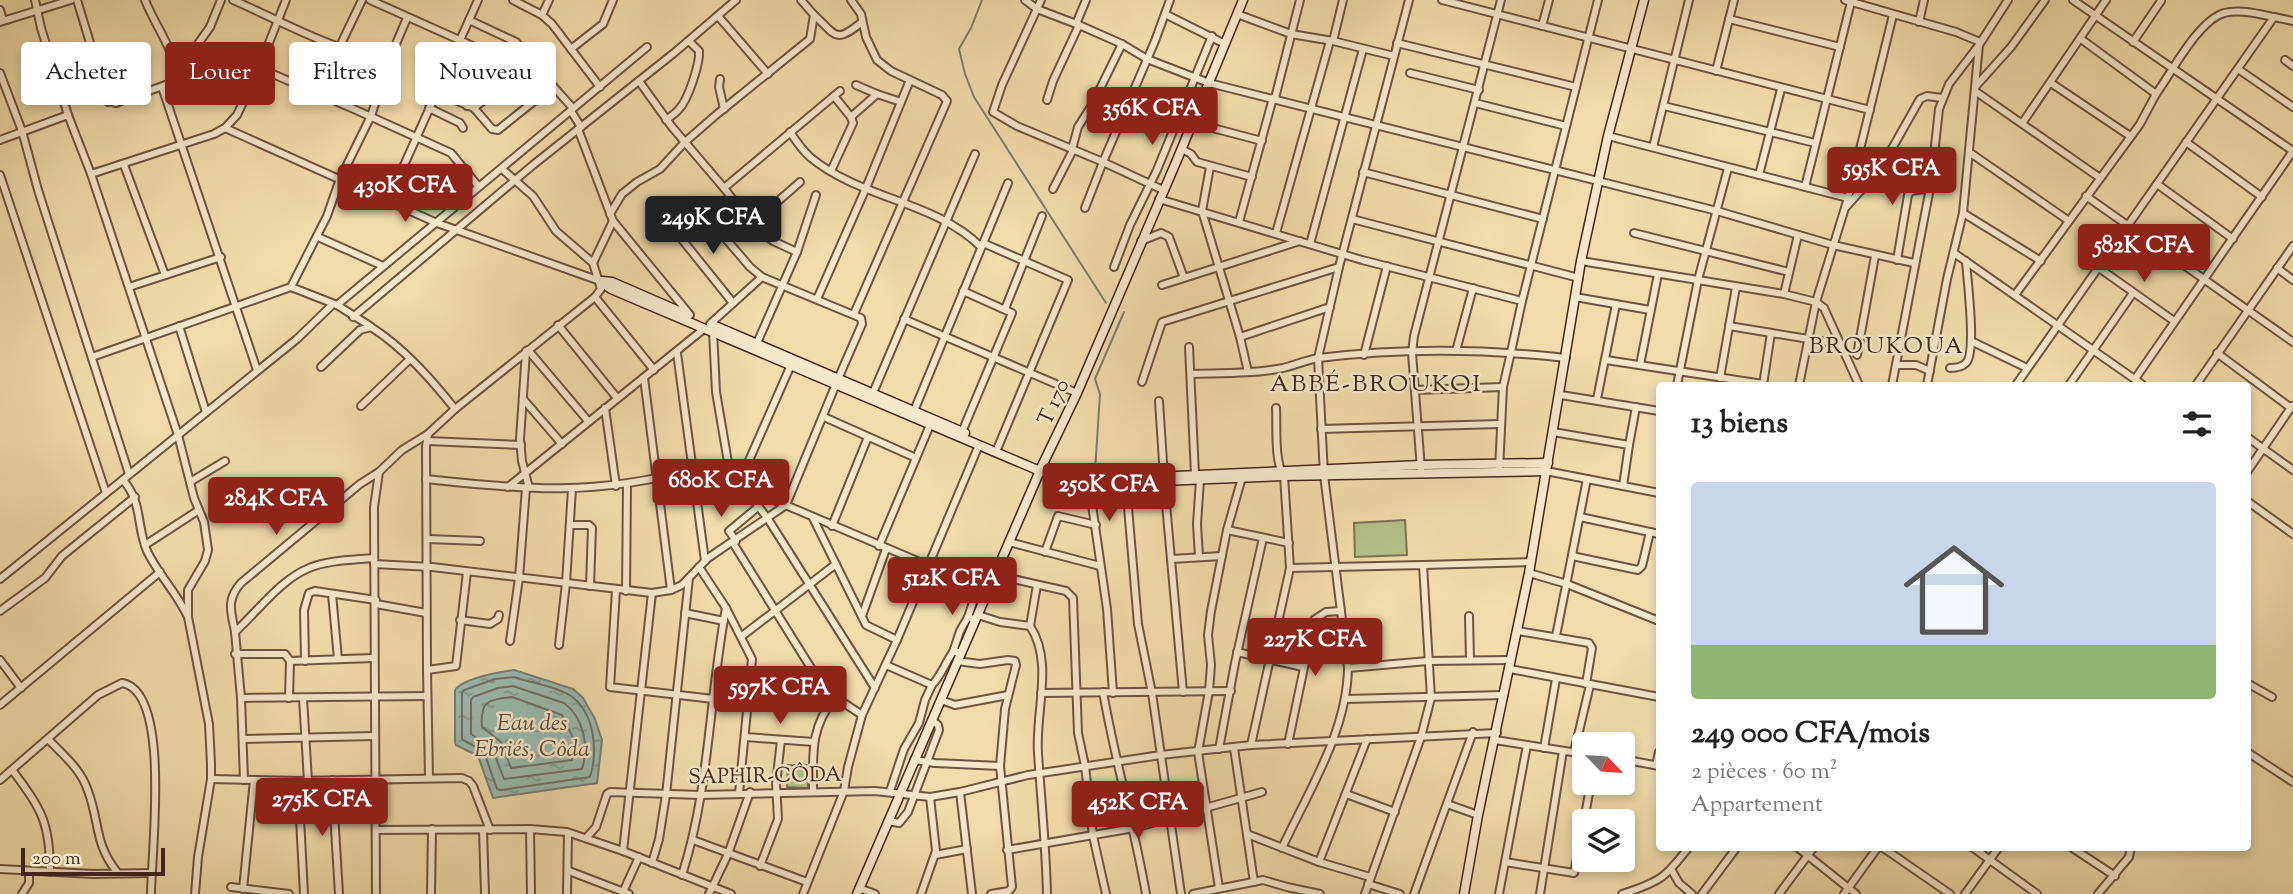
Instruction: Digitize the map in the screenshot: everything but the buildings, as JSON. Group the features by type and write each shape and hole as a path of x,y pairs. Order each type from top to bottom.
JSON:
{"street":[{"path":"35,0 46,42"},
{"path":"0,10 2,21 71,0"},
{"path":"76,0 89,42"},
{"path":"145,0 165,42"},
{"path":"199,42 221,0"},
{"path":"233,0 330,42"},
{"path":"269,42 286,0"},
{"path":"342,42 362,0"},
{"path":"370,0 463,42"},
{"path":"459,40 478,0"},
{"path":"513,0 542,15 600,87"},
{"path":"542,15 549,0"},
{"path":"571,49 603,24 613,0"},
{"path":"353,317 736,0"},
{"path":"801,0 814,15 841,37 862,22"},
{"path":"851,0 861,15 866,37 877,60 891,71 943,94 947,101 854,314"},
{"path":"1025,0 1037,9 1122,44 1147,59 1209,83 1717,211 1833,245 1914,264"},
{"path":"1041,0 1002,85 993,112 1017,126 1163,190"},
{"path":"1047,100 1086,0"},
{"path":"1085,208 1170,0"},
{"name":"T 170","path":"858,891 941,700 957,655 1077,393 1243,0"},
{"path":"1239,222 1300,0"},
{"path":"1276,233 1343,0"},
{"path":"1282,848 1332,742 1345,699 1348,668 1324,472 1318,358 1363,172 1409,0"},
{"path":"1442,0 1462,3 1587,39 1826,101 1870,110"},
{"path":"1421,469 1412,353 1414,336 1501,0"},
{"path":"1542,26 1549,0"},
{"path":"1499,467 1503,387 1598,0"},
{"path":"1464,894 1529,573 1561,395 1581,261 1608,136 1644,0"},
{"path":"1653,147 1689,0"},
{"path":"1716,71 1734,0"},
{"path":"1919,22 1924,0"},
{"path":"1893,382 1930,188 1942,98 1957,71 1979,44 2008,0"},
{"path":"1975,88 2011,47 2045,0"},
{"path":"2073,0 2293,151 2135,379"},
{"path":"2023,122 2106,0"},
{"path":"1805,187 1840,47 1848,1 1956,32 1979,44"},
{"path":"2133,42 2161,1"},
{"path":"2015,295 2205,27 2225,13 2244,12 2293,21"},
{"path":"1165,14 1225,44"},
{"path":"1237,14 1291,34 1394,56"},
{"path":"593,262 622,194 660,169 685,142 810,38 814,15"},
{"path":"1800,382 1816,302 1847,198 1893,15"},
{"path":"718,16 768,74"},
{"path":"2018,382 2274,17"},
{"path":"397,42 407,18"},
{"path":"1729,19 1840,47"},
{"path":"469,20 516,42"},
{"path":"1114,267 1212,36"},
{"path":"2081,39 2157,94"},
{"path":"666,120 680,108 686,97 700,55 689,41"},
{"path":"1397,43 1576,87"},
{"path":"1054,189 1072,150 1078,127 1122,44"},
{"path":"1928,382 1947,279 1963,213 1979,44"},
{"path":"0,579 297,339 478,186 502,169 571,108 648,47"},
{"path":"1310,244 1363,48"},
{"path":"2285,60 2293,65"},
{"path":"2238,69 2293,107"},
{"path":"0,73 22,131 38,190 129,474"},
{"path":"1410,73 1479,90"},
{"path":"275,75 451,153 478,186"},
{"path":"720,79 724,109"},
{"path":"817,299 910,80"},
{"path":"639,81 666,120 752,224 773,241 797,252"},
{"path":"2050,83 2130,136"},
{"path":"856,85 901,102"},
{"path":"151,92 165,87"},
{"path":"162,88 257,370"},
{"path":"1975,88 2100,178"},
{"path":"1759,175 1781,89"},
{"path":"556,90 571,108 612,218 691,316"},
{"path":"724,188 837,93 853,123 831,171"},
{"path":"851,117 877,94"},
{"path":"1844,209 1881,168 1920,99 1927,96 1942,98"},
{"path":"1475,103 1566,126"},
{"path":"66,105 146,338 204,522 208,550 205,561 188,590 188,617 209,724 211,779 198,857 195,894"},
{"path":"91,174 214,134 225,128 242,105"},
{"path":"290,287 318,237 340,179 374,105"},
{"path":"388,201 430,105"},
{"path":"466,105 492,129 498,130 529,105"},
{"path":"1664,106 1815,143"},
{"path":"429,108 460,123 463,128"},
{"path":"0,140 68,115"},
{"path":"1205,126 1262,141"},
{"path":"225,128 436,223 600,281 612,282 691,316 791,365 873,393 998,447 1041,469 1100,480 1547,467 1587,479 1656,492"},
{"path":"790,132 804,152 831,171 947,222 982,245 1068,280 998,447"},
{"path":"1608,136 1847,198"},
{"path":"2186,142 2262,197"},
{"path":"1182,149 1191,154 1197,162 1252,177"},
{"path":"1969,152 2069,221"},
{"path":"873,393 975,154"},
{"path":"124,164 165,275"},
{"path":"1210,167 1202,211 1248,372"},
{"path":"1677,382 1698,280 1728,168"},
{"path":"244,780 241,698 230,601 234,592 241,583 360,484 379,472 402,450 428,437 455,409 595,297 601,289 593,262 556,231 533,196 502,169"},
{"path":"1363,172 1543,219"},
{"path":"0,175 106,493"},
{"path":"752,224 800,182"},
{"path":"914,411 1008,183"},
{"path":"2157,184 2233,239"},
{"path":"1897,260 1908,195 1911,191 1930,188"},
{"path":"757,343 797,252 816,195"},
{"path":"2086,196 2293,342"},
{"path":"1159,199 1343,255 1522,301"},
{"path":"235,632 286,582 307,569 334,562 374,561 626,591 652,593 671,590 689,578 705,561 786,505 862,324 860,318 854,314 762,277 750,267 696,204"},
{"path":"1963,213 2041,261"},
{"path":"1005,309 1042,216"},
{"path":"1352,219 1578,278"},
{"path":"672,227 733,303"},
{"path":"1141,241 1161,233 1169,237 1184,278"},
{"path":"1634,233 1789,272"},
{"path":"1784,294 1798,235"},
{"path":"318,237 383,266"},
{"path":"1162,285 1300,241"},
{"path":"2198,382 2293,246"},
{"path":"1954,254 2139,382"},
{"path":"1857,355 1875,256"},
{"path":"129,287 220,257"},
{"path":"1581,261 1784,294 1816,302 1824,307 1858,382"},
{"path":"1951,369 1960,367 1969,359 1971,341 1966,261"},
{"path":"1364,355 1387,266"},
{"path":"1142,382 1162,322 1339,267"},
{"path":"2099,268 2174,321"},
{"path":"2277,268 2293,280"},
{"path":"1640,365 1658,274"},
{"path":"507,488 709,327 762,277"},
{"path":"600,281 611,289 757,343 930,425 1041,469 1089,484 1126,484 1164,479"},
{"path":"92,357 290,287 335,305 388,338 455,409"},
{"path":"1720,378 1736,287"},
{"path":"1456,351 1473,288"},
{"path":"962,432 1012,316 1010,311 963,291"},
{"path":"2071,382 2133,293"},
{"path":"595,297 654,370"},
{"path":"1575,297 1650,310"},
{"path":"1597,399 1616,304"},
{"path":"1240,337 1330,307"},
{"path":"904,319 1077,393"},
{"path":"558,325 617,398"},
{"path":"178,326 206,412"},
{"path":"1729,326 1839,344"},
{"path":"321,367 360,330 371,327"},
{"path":"709,327 716,392 732,475 768,519 875,688"},
{"path":"1763,382 1771,332"},
{"path":"1971,341 2027,368"},
{"path":"1189,347 1199,557"},
{"path":"510,641 528,488 521,445 527,351"},
{"path":"527,351 588,421"},
{"path":"1191,374 1283,368 1318,358 1456,351 1511,352 1566,358"},
{"path":"677,353 705,561"},
{"path":"2217,354 2292,406 2251,465"},
{"path":"361,406 410,359"},
{"path":"1605,360 1745,382"},
{"path":"791,365 747,465 747,474 753,489 813,518 927,565"},
{"path":"1896,365 1916,365 1930,371"},
{"path":"644,378 671,590"},
{"path":"1415,390 1503,387"},
{"path":"1561,395 1656,410"},
{"path":"524,400 562,444"},
{"path":"1159,401 1184,692"},
{"path":"1623,486 1636,407"},
{"path":"605,408 616,486"},
{"path":"1251,746 1290,568 1290,543 1276,408"},
{"path":"824,417 916,458"},
{"path":"1321,429 1500,424"},
{"path":"862,617 882,548 930,425"},
{"path":"1553,432 1629,445"},
{"path":"428,437 521,445"},
{"path":"428,437 426,613 429,778"},
{"path":"832,526 867,437"},
{"path":"2251,440 2293,470"},
{"path":"803,894 844,791 862,715 897,640 979,445"},
{"path":"190,482 225,461"},
{"path":"426,479 507,488 572,489 627,485 694,469"},
{"path":"376,894 373,658 376,602 373,523 379,472"},
{"path":"1219,888 1198,752 1209,691 1209,627 1227,530 1242,475"},
{"path":"1556,636 1587,479"},
{"path":"123,480 135,497 145,545 188,617"},
{"path":"1089,484 1107,609 1113,693"},
{"path":"1126,484 1138,624 1152,693 1181,894"},
{"path":"626,591 627,485"},
{"path":"558,645 566,583 572,489"},
{"path":"0,611 45,578 61,556 135,497"},
{"path":"2251,504 2293,534"},
{"path":"758,508 729,531 734,542 816,676 835,697 862,715"},
{"path":"145,545 199,510"},
{"path":"1045,552 1058,516 1096,525"},
{"path":"1580,517 1656,533"},
{"path":"813,518 862,617 870,628 897,640"},
{"path":"570,524 592,528 590,586"},
{"path":"1227,530 1290,543"},
{"path":"1572,556 1638,570 1642,566 1650,532"},
{"path":"1219,750 1237,652 1263,538"},
{"path":"427,539 480,541"},
{"path":"1009,542 1100,566"},
{"path":"1171,559 1222,555"},
{"path":"1290,568 1531,562"},
{"path":"742,636 775,608 836,564"},
{"path":"1365,894 1421,737 1431,698 1423,565"},
{"path":"699,567 726,608 752,659 739,793"},
{"path":"1030,626 974,617 985,567 1037,585 1066,591 1073,598 1078,692 1077,733 1085,766 1093,836 1105,894"},
{"path":"0,705 160,572"},
{"path":"427,670 456,666 467,572"},
{"path":"1529,573 1567,584 1656,620"},
{"path":"652,863 666,795 689,578"},
{"path":"1037,585 1030,626 1040,647 1038,747 1047,894"},
{"path":"617,590 610,687 748,702"},
{"path":"305,661 303,634 306,599 312,591 426,613"},
{"path":"623,851 652,593"},
{"path":"332,594 338,659"},
{"path":"682,875 693,840 702,795 712,698 726,608"},
{"path":"1288,744 1314,620 1326,612 1341,611"},
{"path":"685,613 724,621"},
{"path":"460,621 490,624 498,619 499,615"},
{"path":"1469,616 1470,659"},
{"path":"1518,631 1556,636 1591,645 1588,684 1578,732"},
{"path":"1237,652 1303,667"},
{"path":"235,654 285,654 290,661 289,698"},
{"path":"890,792 904,749 919,723 932,685 957,655 980,664 1014,661 1016,672 1008,695 1001,738 1000,766 1012,889 991,894"},
{"path":"290,661 373,658"},
{"path":"1348,668 1470,659 1511,664 1556,678 1656,696"},
{"path":"0,660 21,688"},
{"path":"886,665 932,685"},
{"path":"769,704 779,705 816,676"},
{"path":"1544,748 1556,678"},
{"path":"0,780 98,695 118,684 128,684 139,691 152,726 156,814 151,894"},
{"path":"2251,685 2272,697"},
{"path":"1041,693 1231,691"},
{"path":"1102,692 1116,762 1134,828 1146,894"},
{"path":"941,700 955,705 1008,695"},
{"path":"1345,699 1504,695"},
{"path":"241,698 427,696"},
{"path":"813,791 814,742 821,717 835,697"},
{"path":"303,698 308,781"},
{"path":"888,821 899,823 903,820 914,795 939,730 932,720"},
{"path":"1414,894 1473,732"},
{"name":"SAPHIR-CÔDA","path":"630,793 702,795 844,791 900,792 930,797 1085,766 1161,755 1251,746 1473,732 1527,746 1572,752"},
{"path":"243,738 374,736"},
{"path":"745,737 814,742"},
{"path":"48,739 60,754 72,763 83,779 88,790 100,846 117,873"},
{"path":"1319,862 1367,739"},
{"path":"760,866 778,819 776,792 781,740"},
{"path":"1499,894 1527,746"},
{"path":"1234,748 1254,882"},
{"path":"1540,894 1563,751"},
{"path":"2251,755 2293,782"},
{"path":"914,760 1000,766"},
{"path":"1635,761 1656,765"},
{"path":"13,771 46,822 50,872"},
{"path":"211,779 308,781 462,778 469,781 477,794 487,830 485,894"},
{"path":"243,889 254,780"},
{"path":"332,780 339,894"},
{"path":"298,781 304,894"},
{"path":"711,891 728,854 750,792"},
{"path":"960,792 972,894"},
{"path":"1007,850 1134,828 1262,792"},
{"path":"586,838 598,823 607,794 630,793"},
{"path":"1346,794 1395,812"},
{"path":"921,894 935,855 930,797"},
{"path":"1447,804 1478,815"},
{"path":"376,830 530,829 568,832 682,875 711,891 731,894"},
{"path":"530,829 531,894"},
{"path":"431,894 432,830"},
{"path":"567,894 568,832"},
{"path":"1247,834 1400,894"},
{"path":"693,840 807,882"},
{"path":"935,855 967,849"},
{"path":"1622,894 1657,882 1686,851"},
{"path":"1702,894 1734,851"},
{"path":"1802,851 1846,891 1856,894"},
{"path":"1779,894 1811,851"},
{"path":"1846,891 1877,851"},
{"path":"1886,851 1950,894"},
{"path":"1977,851 2037,894"},
{"path":"1965,894 1997,851"},
{"path":"2077,851 2115,876"},
{"path":"2098,894 2115,876 2130,851"},
{"path":"569,872 626,893 639,858"},
{"path":"1505,862 1574,872"},
{"path":"0,869 151,873"},
{"path":"1671,869 1679,883 1692,894"},
{"path":"22,894 29,883 29,871"},
{"path":"1193,894 1267,880 1320,894"},
{"path":"231,887 289,894"},
{"path":"1281,894 1287,887"},
{"path":"858,891 875,894"}],"green space":[{"path":"1405,520 1407,555 1355,557 1354,523"},
{"path":"788,765 809,765 808,788 787,787"}],"water":[{"name":"Eau des Ebriés, Côda","path":"514,670 573,689 583,698 595,719 602,740 597,783 493,798 478,756 456,745 455,690 474,679"}],"waterway":[{"path":"982,0 959,49 974,97 1106,303"},
{"path":"1095,471 1100,394 1095,379 1124,312"}],"district":[{"name":"BROUKOUA","path":"1887,345"},
{"name":"ABBÉ-BROUKOI","path":"1376,383"}]}
